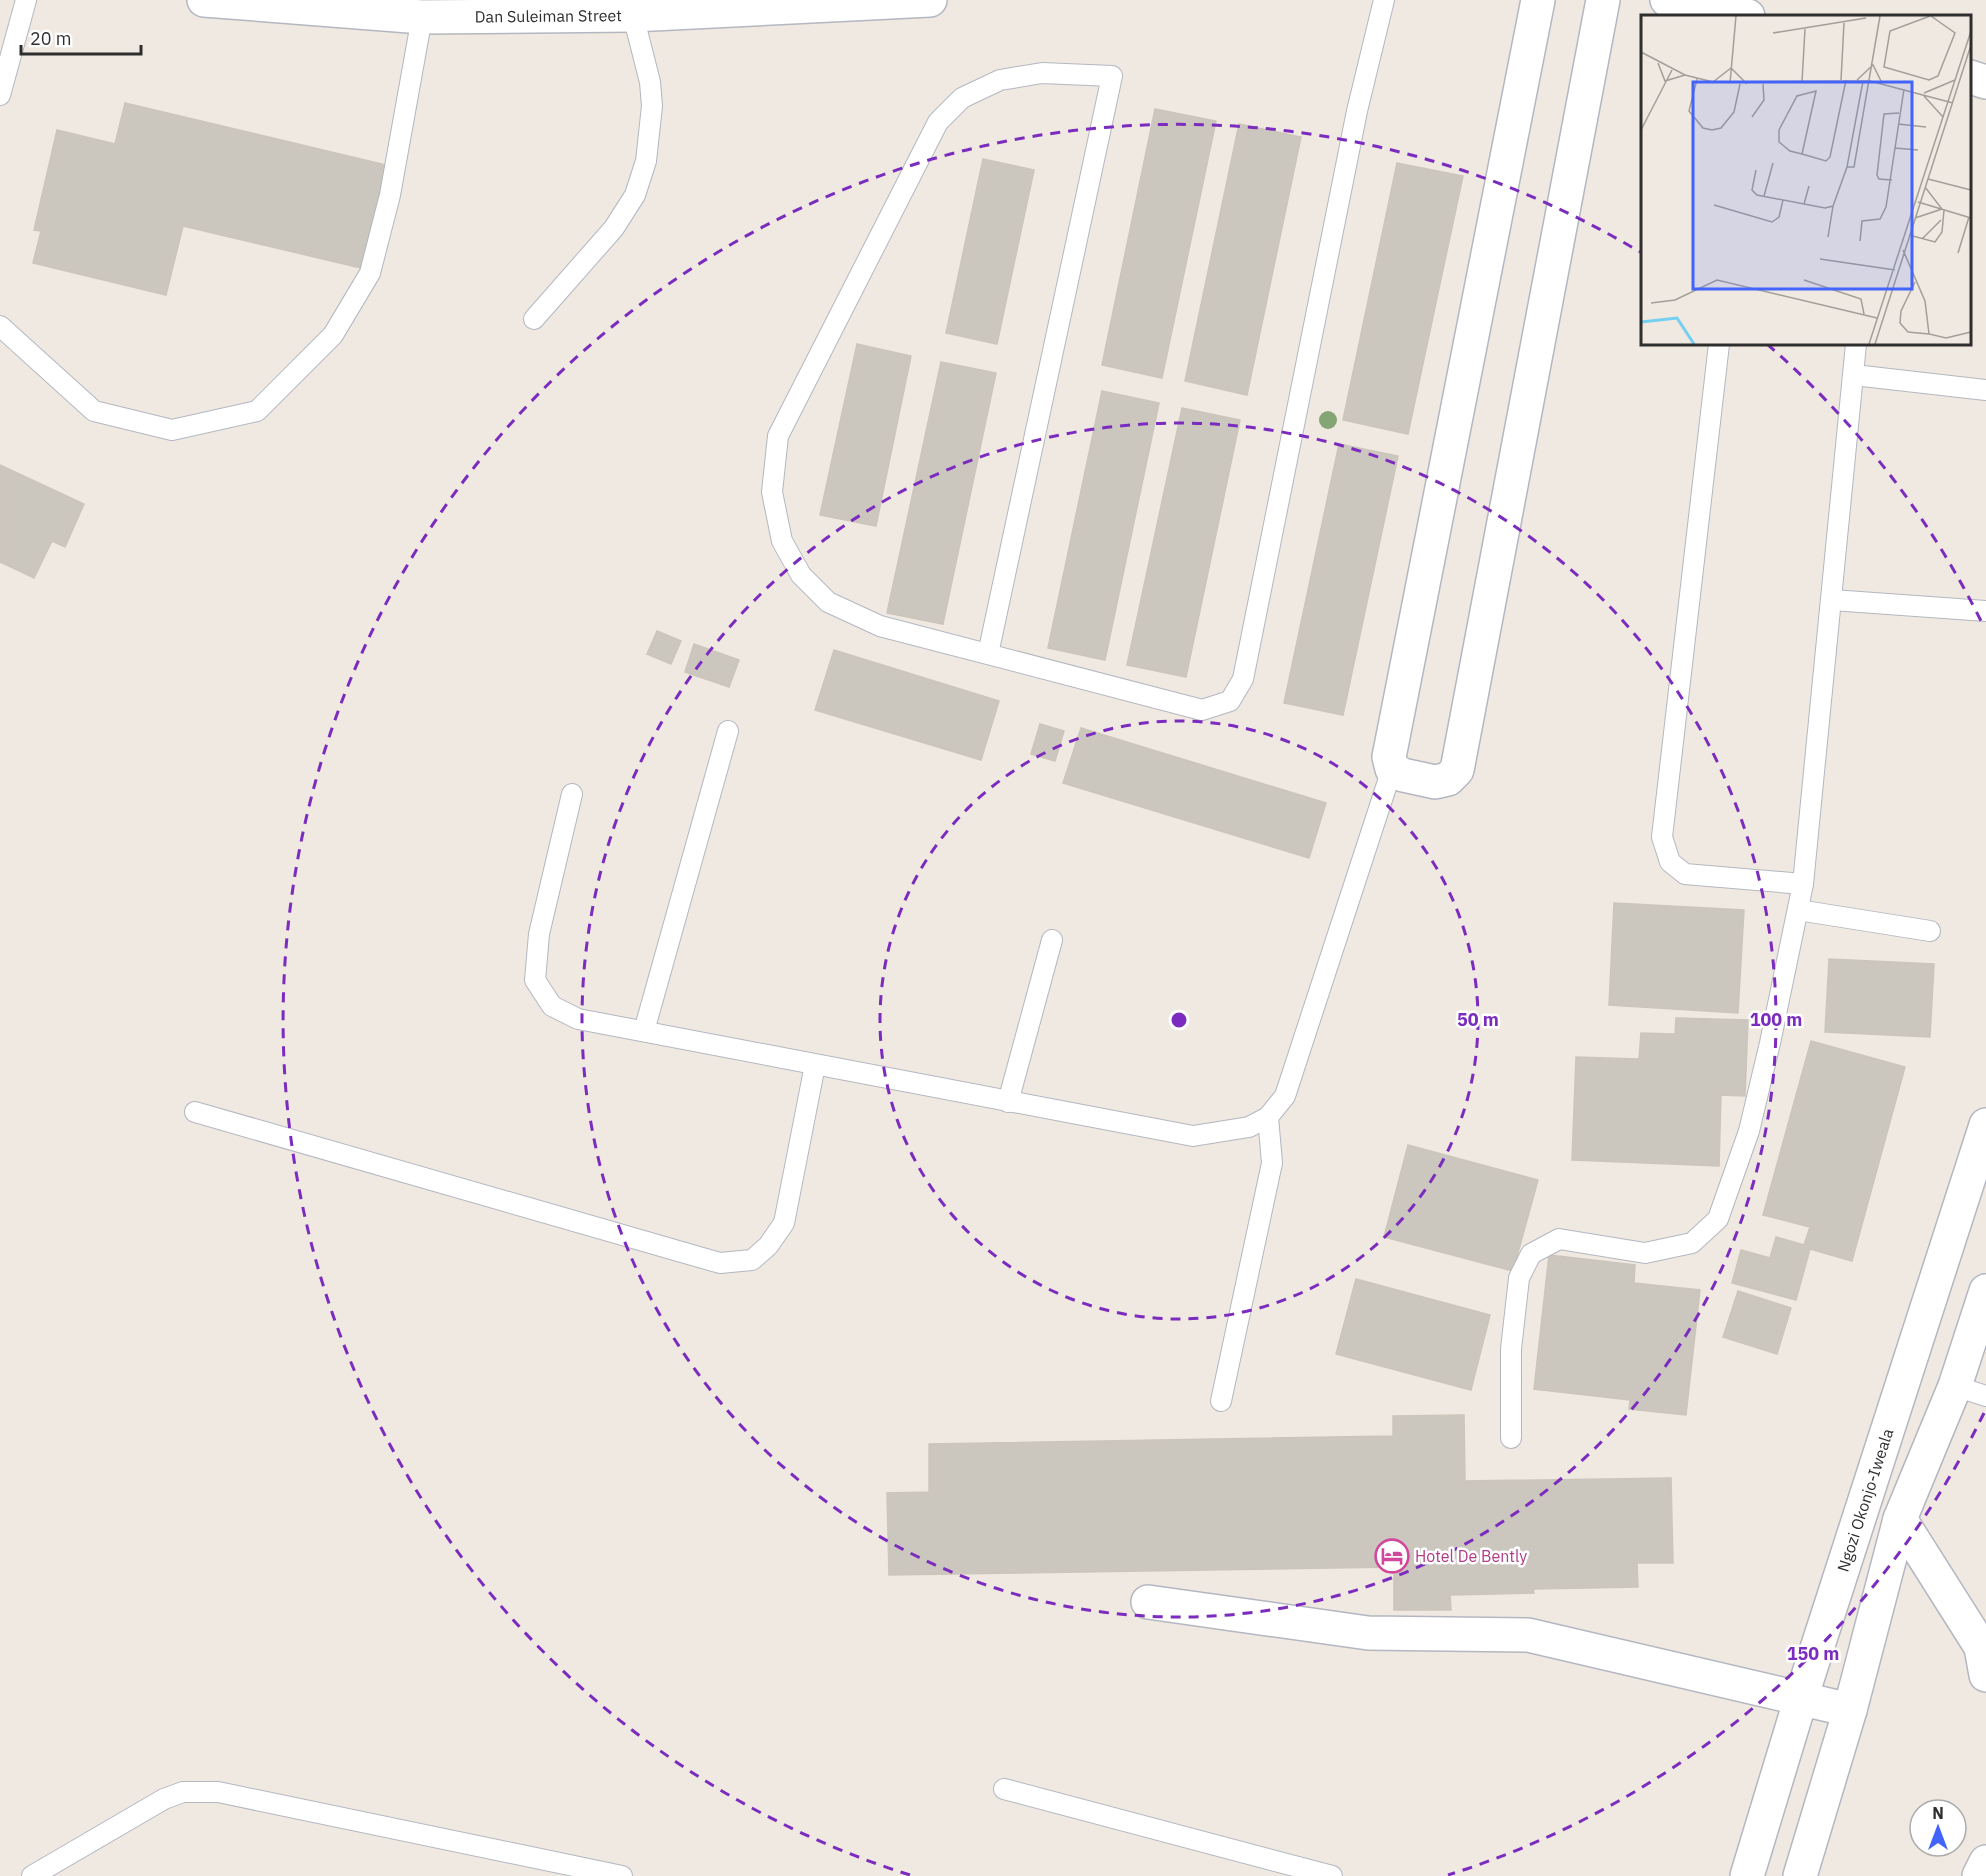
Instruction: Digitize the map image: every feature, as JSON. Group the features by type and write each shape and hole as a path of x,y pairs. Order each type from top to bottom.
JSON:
{"street":[{"name":"Dan Suleiman Street","path":"204,0 338,5 423,17 486,8 633,15 930,0"},
{"path":"1538,0 1389,757 1392,769 1403,775 1435,782 1448,778 1458,770 1603,0"},
{"path":"1667,0 1713,4 1745,15"},
{"path":"1971,77 1986,82"},
{"name":"Ngozi Okonjo-Iweala","path":"1747,1876 1801,1698 1986,1125"},
{"path":"1800,1876 1850,1710 1900,1519 1955,1386 1986,1291"},
{"path":"1900,1519 1981,1647 1986,1675"},
{"path":"1148,1602 1368,1633 1528,1635 1850,1710"},
{"path":"1979,1876 1986,1862"}],"lane":[{"path":"0,95 26,0"},
{"path":"988,654 1112,76 1042,73 1000,80 962,98 938,122 778,436 772,492 782,541 801,575 828,602 880,626 1202,710 1230,701 1243,680 1355,123 1384,0"},
{"path":"534,319 614,228 635,195 646,161 652,106 650,82 633,15"},
{"path":"0,326 94,411 172,430 257,411 333,334 370,273 390,195 423,17"},
{"path":"1719,345 1662,837 1670,862 1685,874 1803,884"},
{"path":"1511,1438 1513,1338 1519,1278 1531,1254 1559,1239 1645,1253 1692,1243 1718,1219 1749,1131 1770,1044 1803,884 1833,600 1856,345"},
{"path":"1854,375 1986,390"},
{"path":"1833,600 1986,611"},
{"path":"644,1031 728,731"},
{"path":"572,794 539,934 536,980 552,1006 578,1019 1194,1136 1249,1127 1268,1117 1285,1096 1392,769"},
{"path":"1798,910 1930,931"},
{"path":"1008,1102 1052,940"},
{"path":"195,1112 720,1263 752,1260 768,1246 784,1223 815,1065"},
{"path":"1221,1401 1272,1163 1268,1117"},
{"path":"1955,1386 1986,1396"},
{"path":"1004,1789 1332,1876"},
{"path":"32,1876 164,1799 183,1792 218,1792 622,1876"}],"building":[{"path":"125,103 386,165 361,268 183,226 166,295 33,263 41,231 34,230 57,130 115,144"},
{"path":"1155,109 1216,121 1162,378 1102,365"},
{"path":"1239,124 1301,137 1247,395 1185,381"},
{"path":"983,159 1034,170 997,344 946,333"},
{"path":"1397,163 1463,176 1408,434 1343,420"},
{"path":"857,344 911,356 876,526 820,515"},
{"path":"941,362 996,373 943,624 887,613"},
{"path":"1102,391 1159,403 1105,660 1048,648"},
{"path":"1182,408 1240,420 1186,677 1127,665"},
{"path":"1339,444 1398,456 1343,715 1284,703"},
{"path":"0,465 84,504 65,547 52,541 34,578 0,562"},
{"path":"657,631 681,641 671,664 647,654"},
{"path":"694,644 739,660 729,687 685,672"},
{"path":"834,650 999,701 981,760 815,710"},
{"path":"1040,724 1064,731 1055,761 1031,754"},
{"path":"1081,728 1326,803 1309,858 1063,783"},
{"path":"1614,903 1744,910 1738,1013 1609,1005"},
{"path":"1829,959 1934,964 1930,1037 1825,1032"},
{"path":"1676,1018 1748,1020 1745,1096 1721,1095 1719,1166 1572,1160 1576,1057 1639,1059 1641,1033 1675,1034"},
{"path":"1811,1041 1905,1067 1852,1261 1810,1249 1796,1300 1732,1283 1741,1250 1770,1258 1776,1237 1804,1245 1810,1227 1763,1215"},
{"path":"1408,1145 1538,1180 1513,1271 1384,1237"},
{"path":"1549,1255 1635,1265 1634,1283 1700,1290 1686,1415 1629,1409 1630,1400 1534,1389"},
{"path":"1356,1279 1490,1315 1471,1390 1336,1354"},
{"path":"1738,1291 1791,1308 1777,1354 1723,1337"},
{"path":"1464,1415 1465,1481 1671,1478 1673,1563 1637,1563 1638,1587 1533,1589 1534,1593 1450,1595 1451,1610 1394,1610 1394,1567 889,1575 887,1493 929,1492 929,1444 1393,1436 1393,1416"}],"place":[{"name":"Hotel De Bently","path":"1392,1556"}]}
